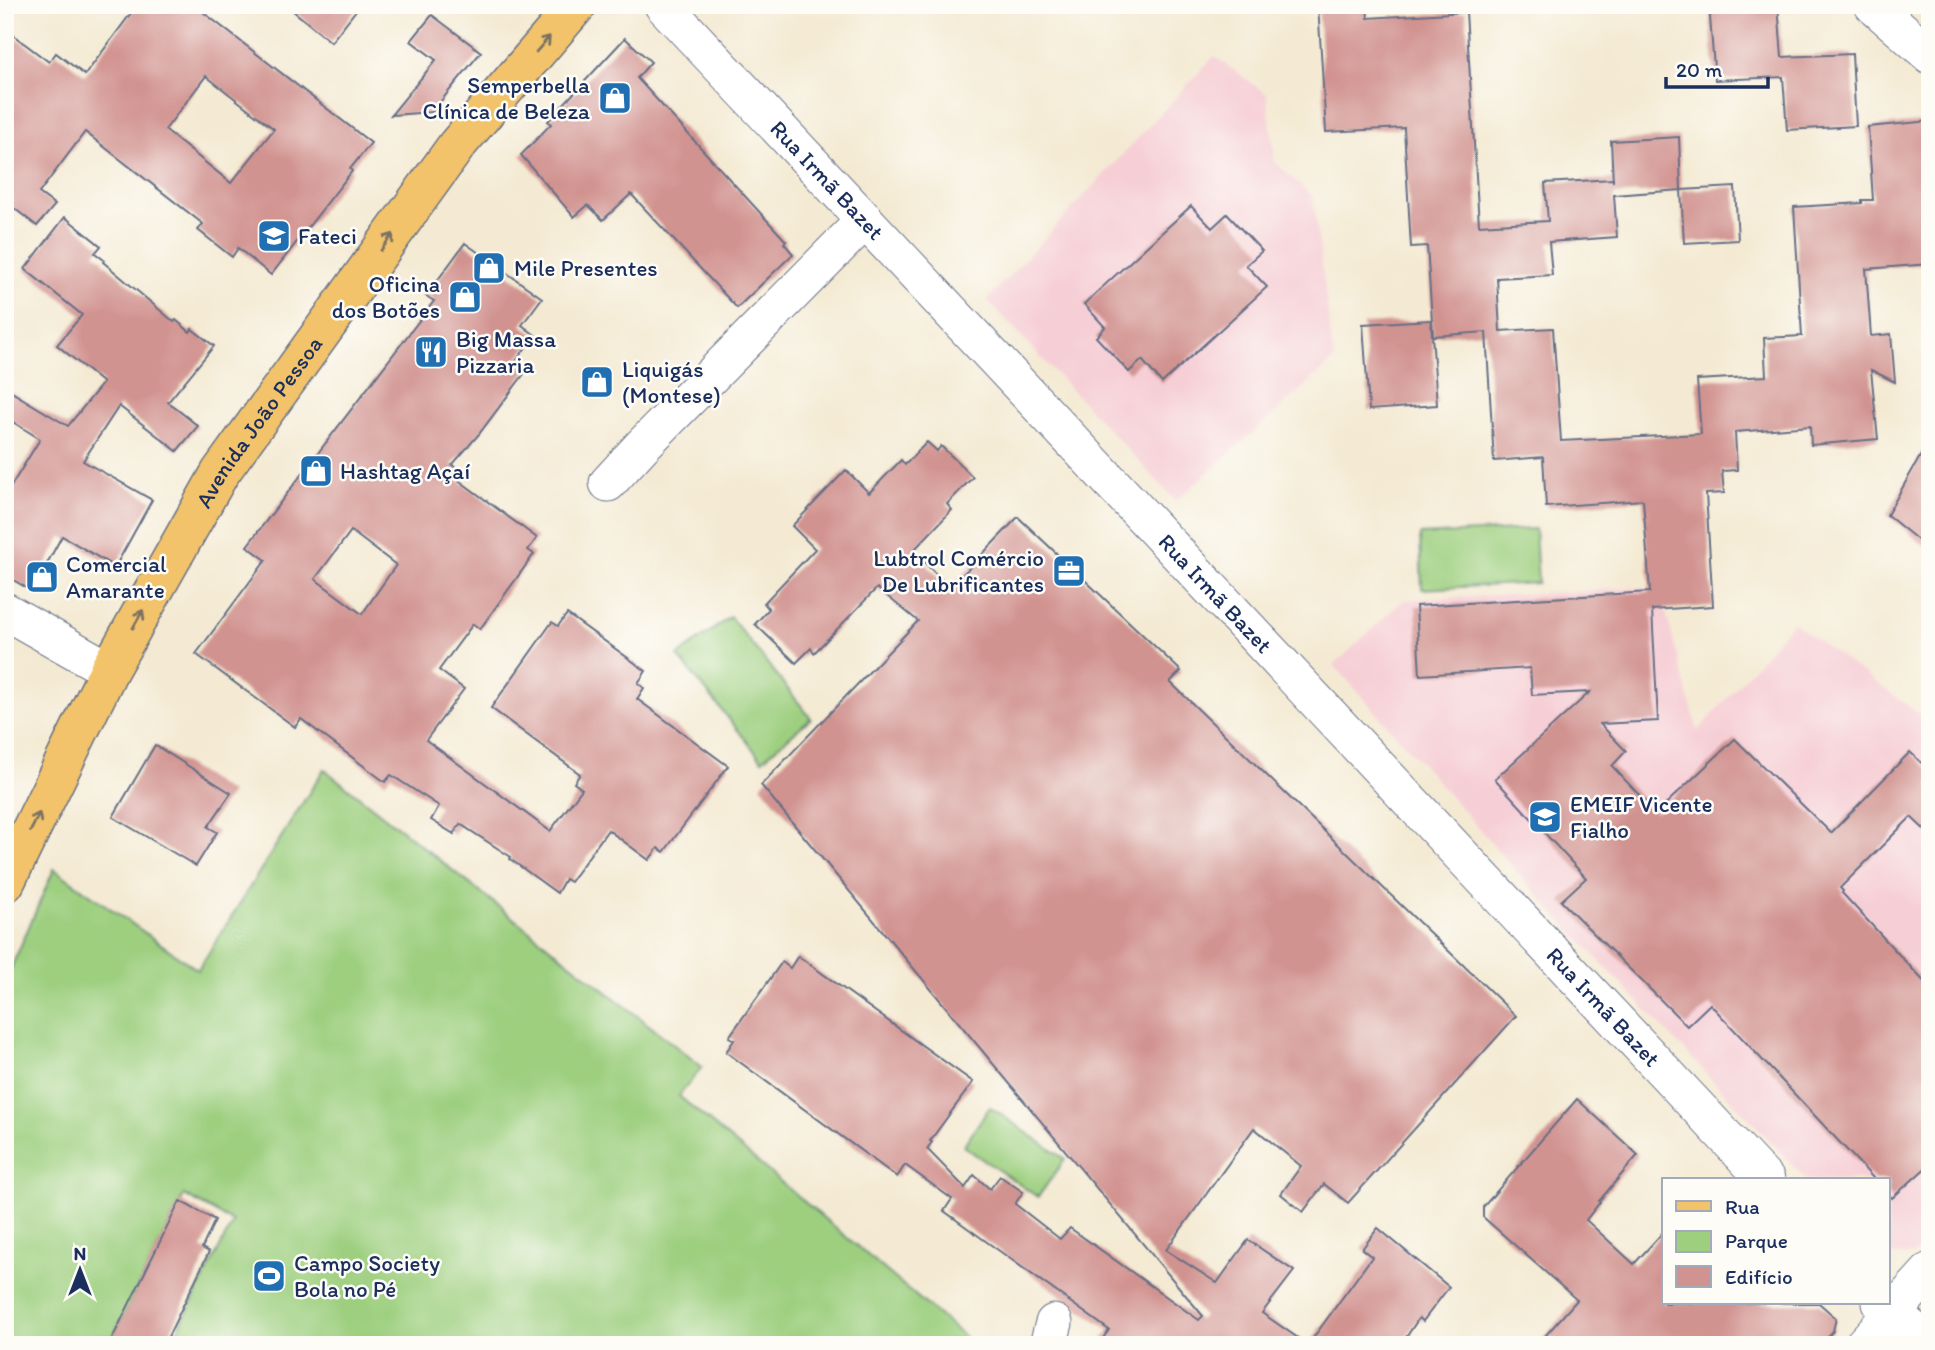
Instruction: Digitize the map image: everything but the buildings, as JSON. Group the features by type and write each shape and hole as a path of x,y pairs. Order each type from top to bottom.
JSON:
{"main road":[{"name":"Avenida João Pessoa","path":"5,883 109,670 220,473 457,145 577,5"}],"street":[{"name":"Rua Irmã Bazet","path":"663,5 1764,1178"},
{"path":"1873,5 1930,55"},
{"path":"608,483 865,220"},
{"path":"5,611 109,670"},
{"path":"1863,1345 1886,1308 1930,1271"},
{"path":"1886,1308 1930,1342"}],"shaded area":[{"path":"1214,56 1267,94 1275,162 1313,197 1334,360 1176,501 987,300"},
{"path":"1659,587 1698,731 1793,622 1930,722 1930,1237 1914,1255 1890,1256 1890,1178 1805,1178 1544,902 1334,665 1403,600"}],"green space":[{"path":"1535,529 1538,583 1422,589 1420,535"},
{"path":"730,617 811,718 762,760 678,656"},
{"path":"324,769 702,1067 679,1096 974,1345 170,1345 233,1222 184,1195 109,1345 5,1345 5,982 54,869 198,970"},
{"path":"990,1107 1065,1159 1038,1197 963,1146"}],"place":[{"name":"Semperbella Clínica de Beleza","path":"615,98"},
{"name":"Fateci","path":"274,236"},
{"name":"Mile Presentes","path":"489,268"},
{"name":"Oficina dos Botões","path":"465,297"},
{"name":"Big Massa Pizzaria","path":"431,352"},
{"name":"Liquigás (Montese)","path":"597,382"},
{"name":"Hashtag Açaí","path":"316,471"},
{"name":"Lubtrol Comércio De Lubrificantes","path":"1069,571"},
{"name":"Comercial Amarante","path":"42,577"},
{"name":"EMEIF Vicente Fialho","path":"1545,817"},
{"name":"Campo Society Bola no Pé","path":"269,1276"}]}
